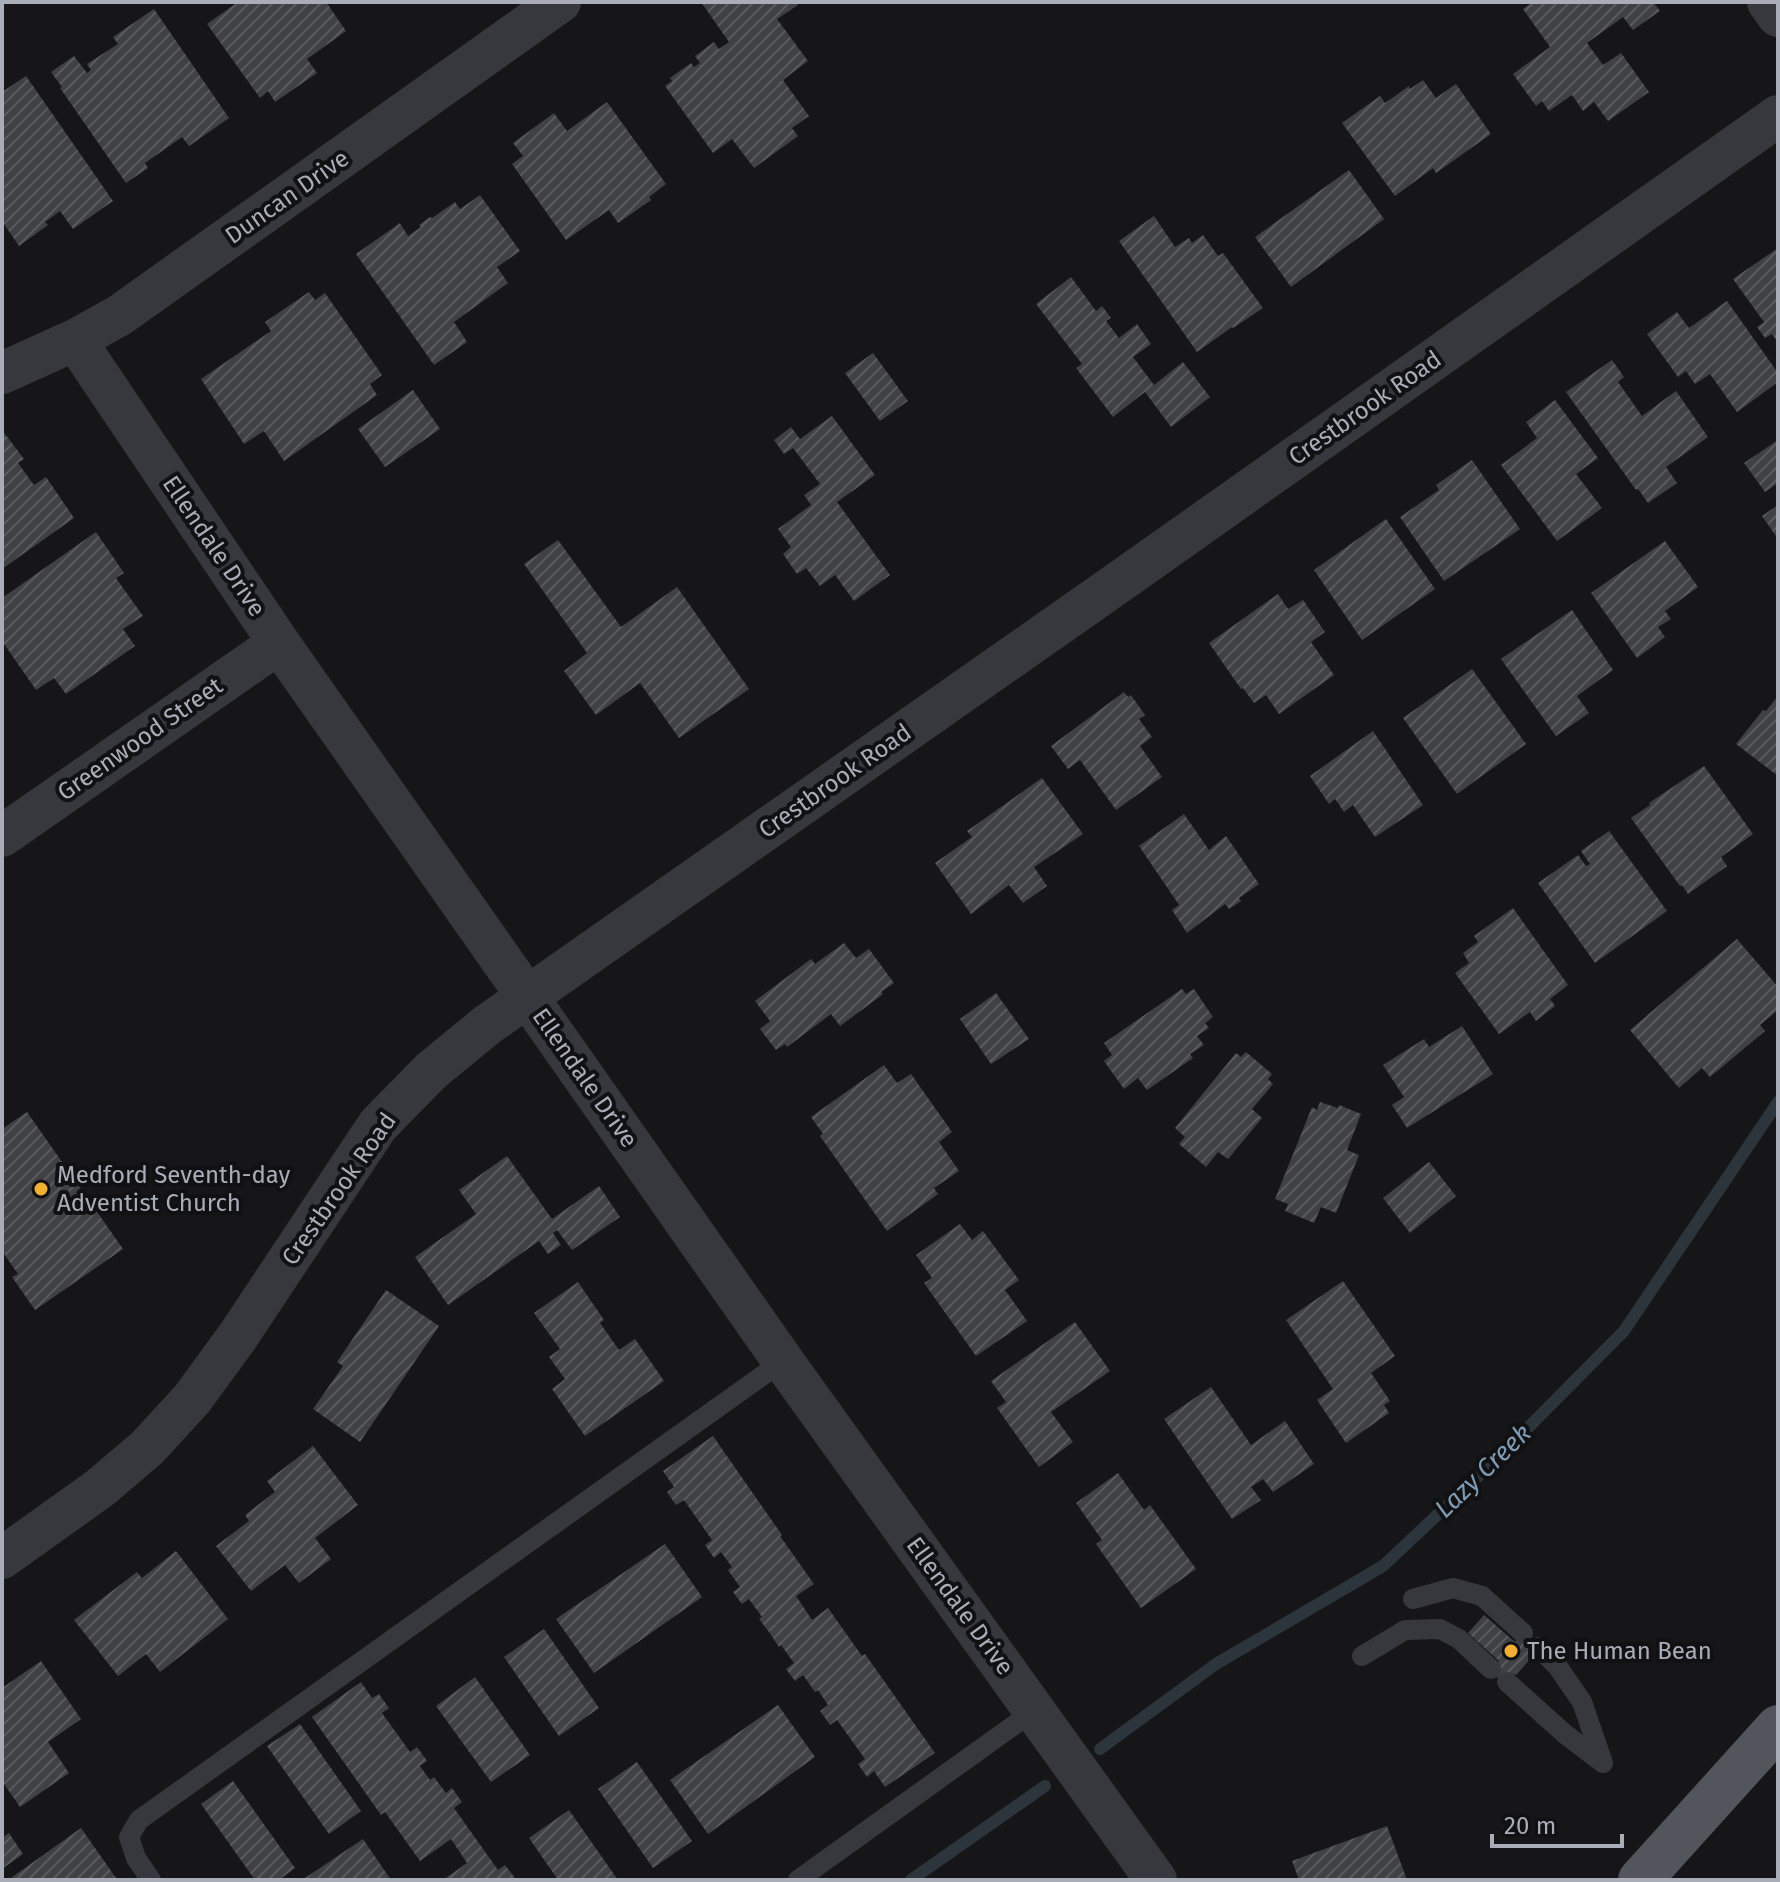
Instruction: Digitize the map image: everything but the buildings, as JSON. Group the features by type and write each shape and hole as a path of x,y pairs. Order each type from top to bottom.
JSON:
{"main road":[{"path":"1640,1880 1778,1727"}],"street":[{"name":"Duncan Drive","path":"2,373 75,340 120,315 560,2"},
{"path":"1768,2 1778,16"},
{"name":"Crestbrook Road","path":"2,1558 100,1488 147,1448 192,1399 238,1336 378,1125 431,1071 487,1025 1778,116"},
{"name":"Ellendale Drive","path":"75,340 279,643 783,1361 1156,1880"},
{"name":"Greenwood Street","path":"2,836 279,643"}],"lane":[{"path":"151,1880 136,1858 129,1837 139,1820 783,1361"},
{"path":"1362,1656 1405,1630 1440,1629 1459,1639 1565,1734 1603,1763 1582,1702 1558,1667 1482,1596 1453,1588 1413,1599"},
{"path":"798,1880 1047,1726"}],"waterway":[{"name":"Lazy Creek","path":"1100,1749 1216,1664 1383,1566 1503,1453 1624,1331 1778,1102"},
{"name":"Lazy Creek","path":"911,1880 1045,1786"}],"place":[{"name":"Medford Seventh-day Adventist Church","path":"41,1189"},
{"name":"The Human Bean","path":"1511,1651"}]}
